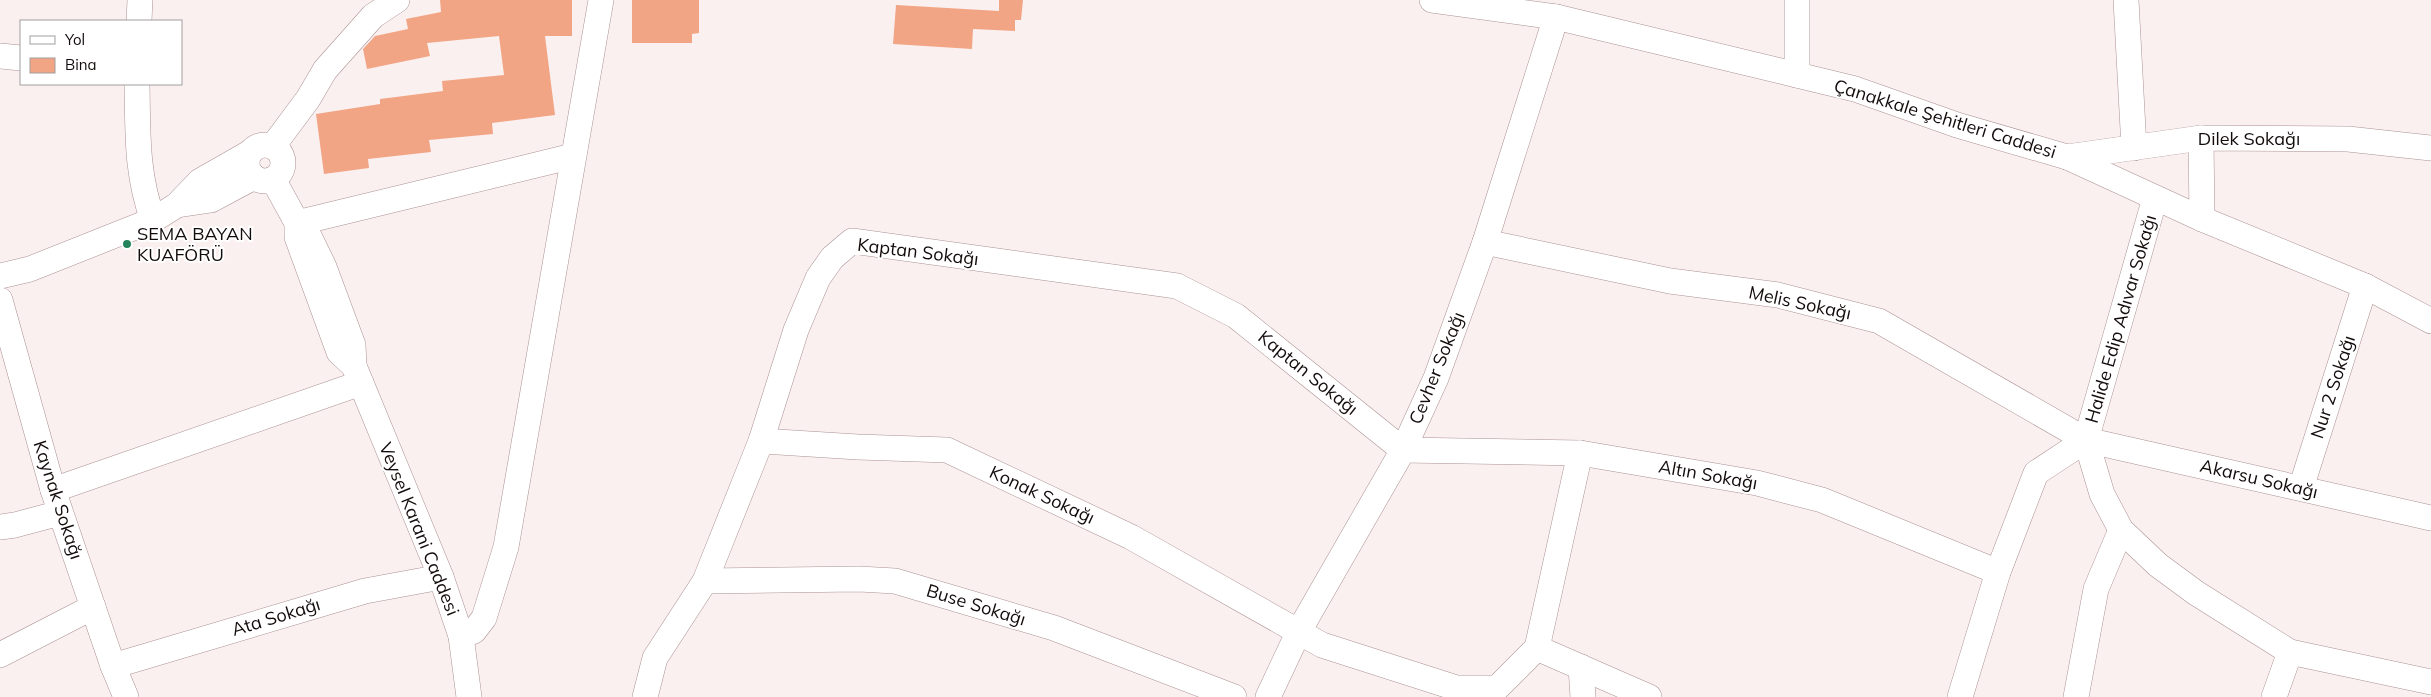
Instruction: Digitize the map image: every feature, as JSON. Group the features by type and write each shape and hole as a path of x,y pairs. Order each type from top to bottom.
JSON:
{"street":[{"path":"139,20 140,0"},
{"path":"273,146 308,99 325,70 372,8 397,0"},
{"path":"461,636 474,631 484,618 506,547 601,0"},
{"name":"Çanakkale Şehitleri Caddesi","path":"1432,0 1552,9 1855,89 1957,125 2067,157 2202,219 2365,286 2431,321"},
{"path":"1796,0 1797,75"},
{"path":"2126,0 2134,148"},
{"name":"Cevher Sokağı","path":"1268,697 1299,631 1403,450 1436,378 1485,242 1552,9"},
{"path":"0,56 20,58"},
{"path":"137,85 138,165 145,198 153,220"},
{"path":"2201,138 2202,219"},
{"name":"Dilek Sokağı","path":"2067,157 2201,138 2348,139 2431,148"},
{"path":"0,276 30,268 153,220 177,205 200,181 260,145 273,146 278,150 283,162 282,169 211,200 177,205"},
{"path":"249,153 246,166 263,178"},
{"path":"297,223 573,156"},
{"name":"Veysel Karani Caddesi","path":"263,178 297,223 297,237 339,352 357,375 441,577 461,636 469,697"},
{"name":"Halide Edip Adıvar Sokağı","path":"2086,440 2155,198"},
{"name":"Kaptan Sokağı","path":"645,697 655,658 705,580 761,440 796,330 818,278 832,258 852,241 1177,286 1236,316 1403,450"},
{"name":"Melis Sokağı","path":"1485,242 1670,281 1778,295 1879,322 2086,440"},
{"name":"Nur 2 Sokağı","path":"2301,488 2365,286"},
{"name":"Kaynak Sokağı","path":"0,300 52,490 113,666 126,697"},
{"path":"52,490 357,375"},
{"name":"Konak Sokağı","path":"761,440 858,447 947,450 1131,537 1322,645 1456,688 1497,688 1537,648"},
{"path":"1960,697 1998,572 2036,473 2086,440 2102,494 2121,530 2158,565 2196,593 2290,652 2431,682"},
{"name":"Akarsu Sokağı","path":"2086,440 2431,518"},
{"name":"Altın Sokağı","path":"1403,450 1580,453 1757,483 1822,500 1998,572"},
{"path":"1580,453 1537,648 1649,697"},
{"path":"0,527 60,513"},
{"path":"2076,697 2096,589 2121,530"},
{"name":"Ata Sokağı","path":"113,666 365,591 441,577"},
{"name":"Buse Sokağı","path":"705,580 859,579 895,581 1054,628 1234,697"},
{"path":"0,655 93,607"},
{"path":"2274,697 2290,652"},
{"path":"1581,667 1583,697"}],"building":[{"path":"440,0 572,0 572,36 545,36 555,115 492,123 493,134 429,140 431,152 368,159 369,168 324,174 316,114 380,104 380,99 443,91 442,81 504,75 499,36 427,43 430,56 367,69 363,49 375,36 408,29 406,19 441,12"},
{"path":"632,0 699,0 699,33 692,34 692,43 632,43"},
{"path":"999,0 1023,0 1021,20 1015,20 1015,31 973,29 972,49 893,44 896,5 999,11"}],"place":[{"name":"SEMA BAYAN KUAFÖRÜ","path":"127,244"}]}
